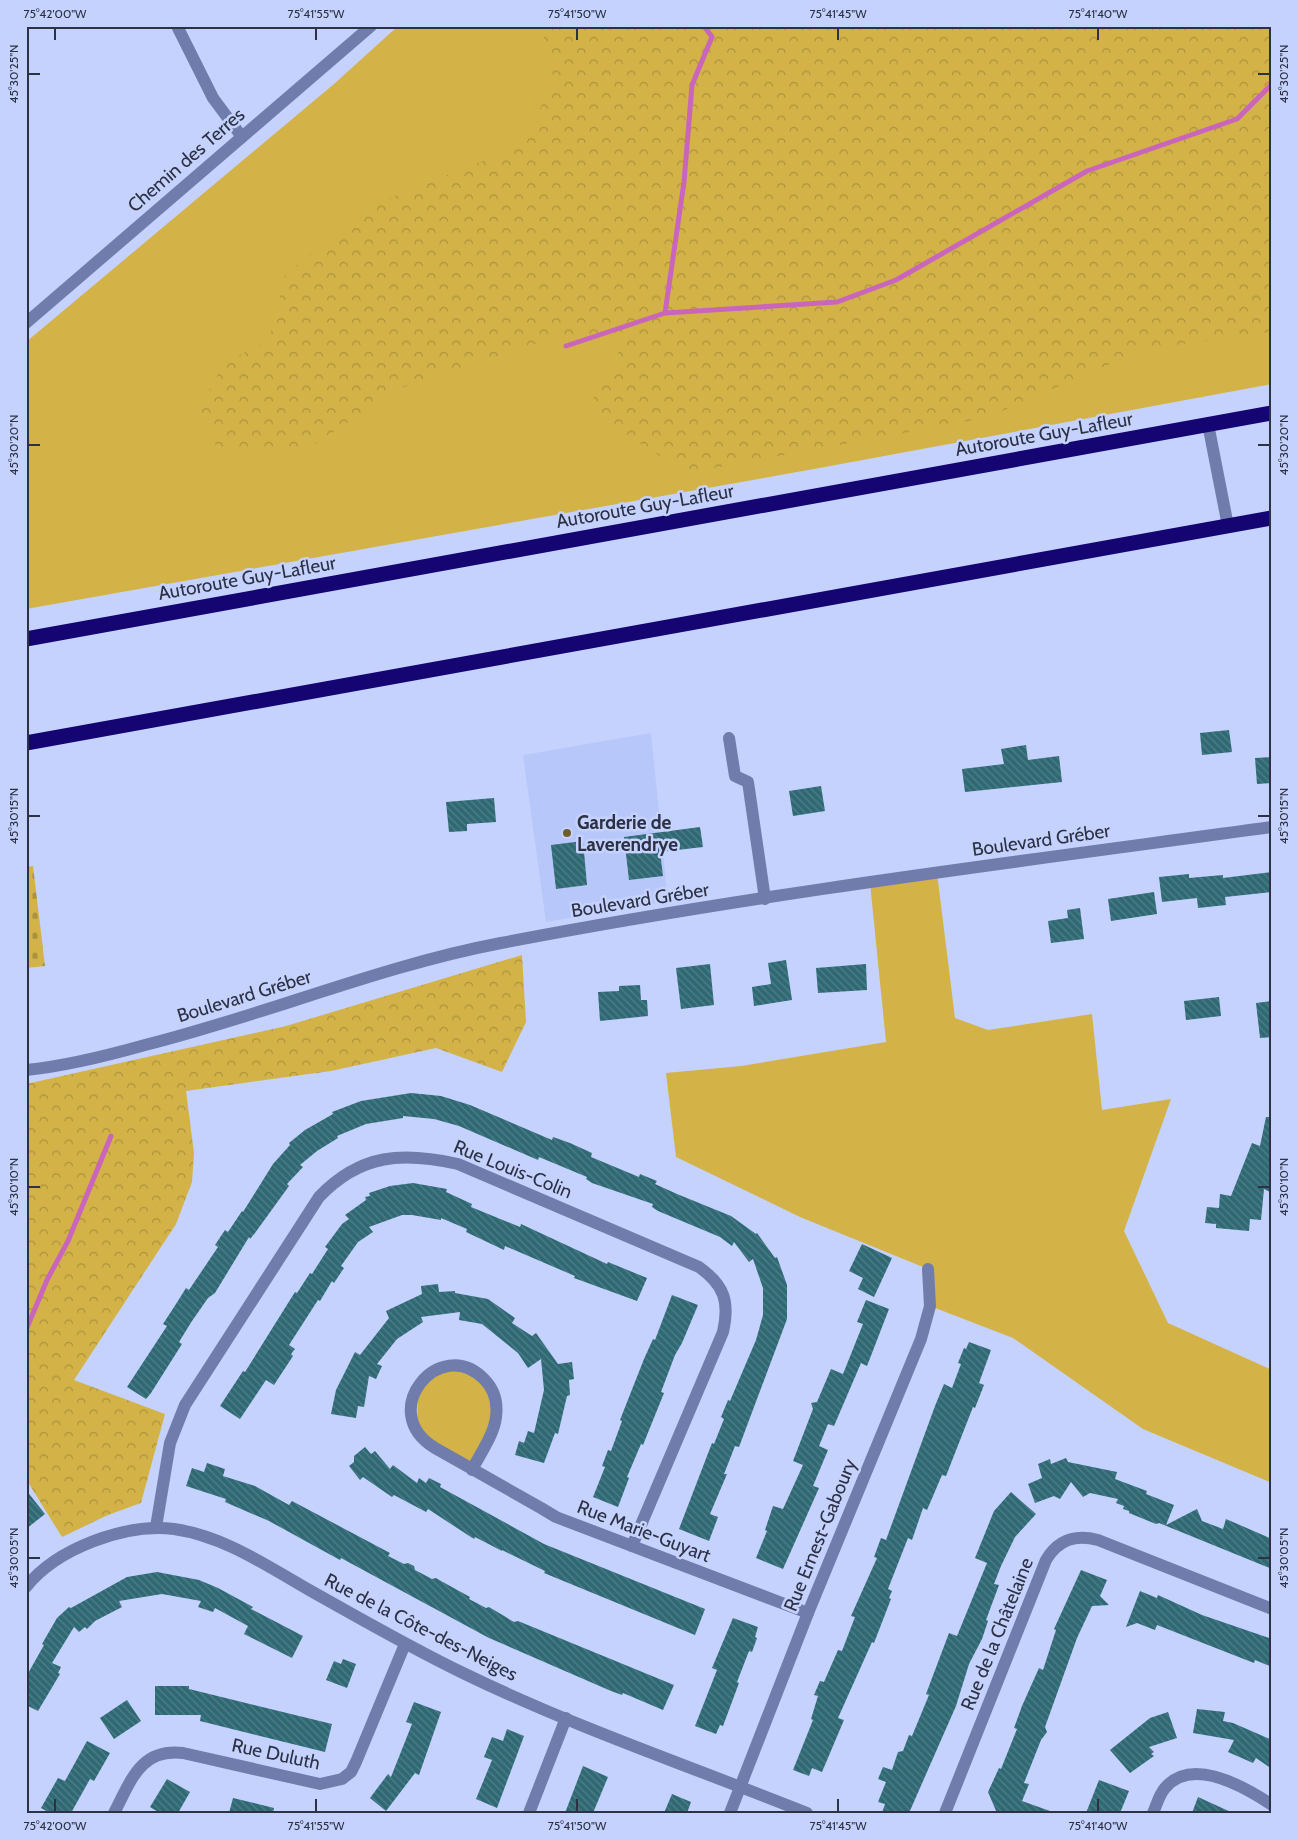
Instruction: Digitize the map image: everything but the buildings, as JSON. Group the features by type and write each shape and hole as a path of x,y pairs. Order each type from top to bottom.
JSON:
{"highway":[{"name":"Autoroute Guy-Lafleur","path":"26,639 1272,413"},
{"path":"26,743 1272,518"}],"street":[{"path":"177,26 213,98 242,137"},
{"name":"Chemin des Terres","path":"26,323 371,26"},
{"path":"1208,424 1228,526"},
{"path":"729,738 735,776 748,782 765,899"},
{"name":"Boulevard Gréber","path":"26,1070 80,1062 166,1040 398,968 474,949 592,926 765,899 1272,827"},
{"name":"Rue Louis-Colin","path":"156,1528 170,1443 185,1405 320,1197 332,1184 346,1174 380,1158 411,1157 431,1158 458,1164 699,1267 712,1276 722,1287 727,1309 723,1332 632,1546"},
{"name":"Rue Ernest-Gaboury","path":"730,1813 808,1614 921,1339 930,1306 928,1269"},
{"name":"Rue Marie-Guyart","path":"472,1470 494,1425 497,1402 489,1384 480,1375 463,1368 443,1367 424,1377 412,1396 410,1410 412,1420 417,1432 428,1444 472,1470 556,1517 808,1614"},
{"name":"Rue de la Côte-des-Neiges","path":"26,1587 42,1572 81,1548 112,1535 156,1528 197,1534 240,1551 404,1644 504,1692 807,1813"},
{"name":"Rue de la Châtelaine","path":"945,1813 1046,1560 1057,1546 1066,1540 1076,1537 1098,1540 1272,1608"},
{"name":"Rue Duluth","path":"114,1813 138,1769 152,1756 162,1753 183,1753 308,1782 326,1783 342,1779 351,1772 356,1762 404,1644"},
{"path":"529,1813 566,1718"},
{"path":"1153,1813 1166,1788 1181,1777 1197,1773 1218,1778 1259,1796 1272,1805"}],"shaded area":[{"path":"651,733 668,901 546,922 523,755"}],"green space":[{"path":"398,26 1272,26 1272,384 814,469 26,609 26,342 334,84"},
{"path":"541,26 1272,26 1272,332 1145,349 986,418 687,473 587,410 630,331 542,342 401,388 304,451 219,452 199,409 224,363 269,340 285,275 370,206 526,144 553,76"},
{"path":"33,866 45,966 26,968 26,867"},
{"path":"937,873 955,1018 988,1030 1092,1014 1102,1110 1171,1099 1124,1231 1168,1323 1272,1370 1272,1483 1143,1429 1013,1338 930,1306 928,1269 800,1217 676,1157 666,1073 741,1066 886,1042 870,883"},
{"path":"522,955 526,1022 502,1072 436,1048 331,1071 186,1091 194,1153 192,1182 176,1224 74,1380 165,1414 141,1503 108,1515 62,1537 26,1479 26,1084 286,1026"},
{"path":"469,1369 497,1402 472,1470 417,1432 418,1385 434,1370"}],"waterway":[{"path":"665,313 684,182 692,85 712,37 704,26"},
{"path":"566,346 665,313 837,302 896,280 1087,171 1237,119 1272,84"},
{"path":"26,1330 47,1280 68,1241 111,1136"}],"place":[{"name":"Garderie de Laverendrye","path":"567,833"}]}
